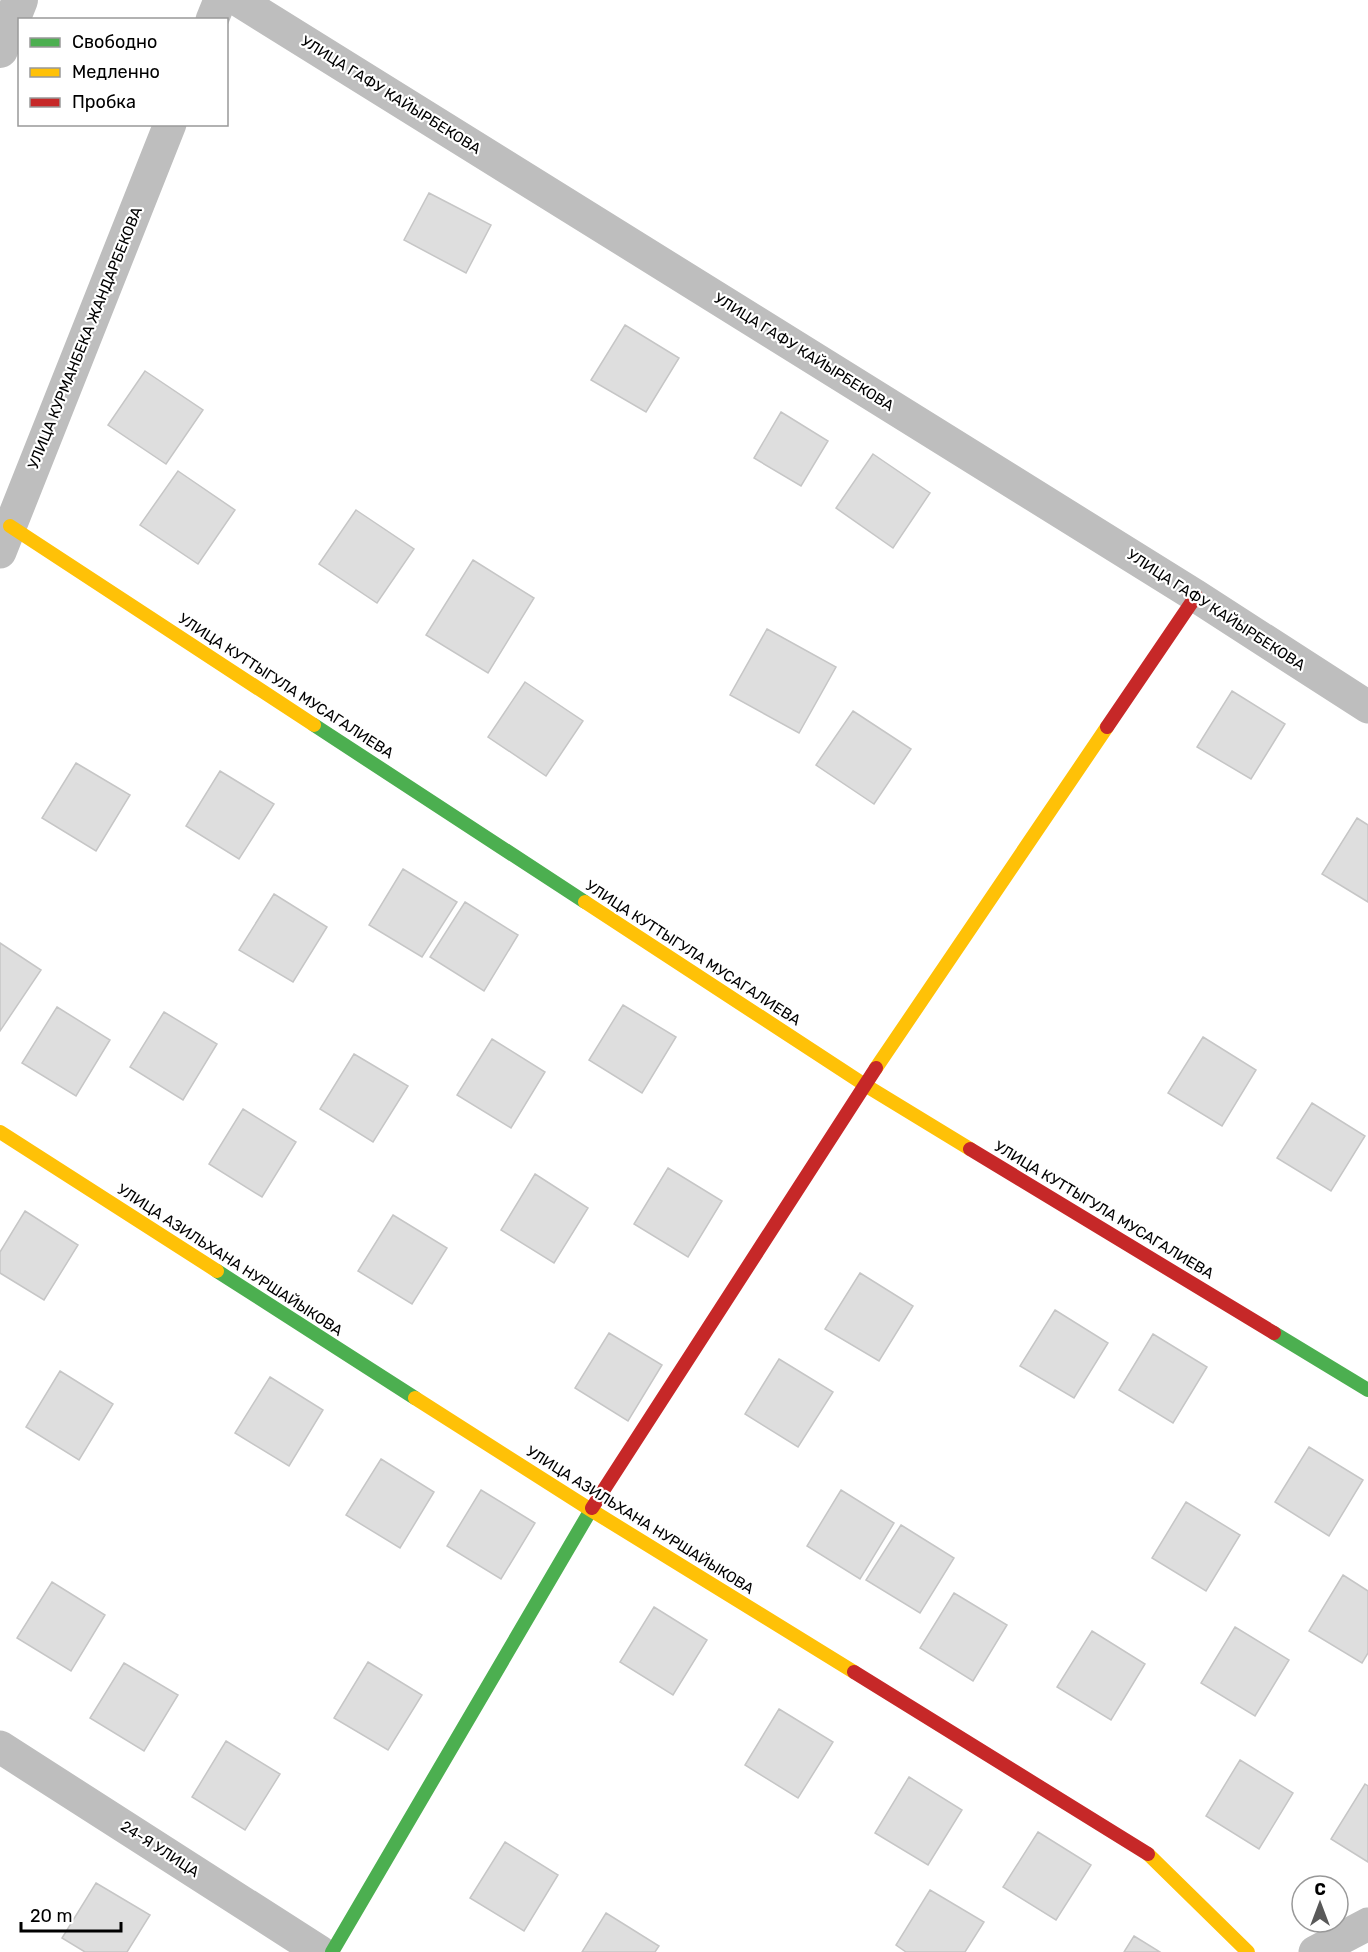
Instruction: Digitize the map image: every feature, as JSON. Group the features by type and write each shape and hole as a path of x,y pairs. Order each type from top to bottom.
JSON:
{"street":[{"path":"213,18 220,0"},
{"name":"УЛИЦА ГАФУ КАЙЫРБЕКОВА","path":"238,0 1196,596 1368,707"},
{"name":"УЛИЦА КУРМАНБЕКА ЖАНДАРБЕКОВА","path":"5,539 169,126"},
{"name":"УЛИЦА КУТТЫГУЛА МУСАГАЛИЕВА","path":"5,539 865,1085 1368,1390"},
{"path":"332,1952 591,1510 865,1085 1196,596"},
{"name":"УЛИЦА АЗИЛЬХАНА НУРШАЙЫКОВА","path":"0,1132 591,1510 1144,1850 1248,1952"},
{"name":"24-Я УЛИЦА","path":"0,1747 320,1952"},
{"path":"1316,1952 1368,1924"}],"building":[{"path":"429,193 491,225 466,273 404,240"},
{"path":"625,325 679,358 646,412 591,380"},
{"path":"145,371 203,410 166,464 108,425"},
{"path":"781,412 828,441 801,486 754,458"},
{"path":"873,454 930,493 893,548 836,508"},
{"path":"178,471 235,510 198,564 140,525"},
{"path":"356,510 414,549 377,603 319,564"},
{"path":"473,560 534,598 488,673 426,635"},
{"path":"767,629 836,667 799,733 730,695"},
{"path":"525,682 583,721 546,776 488,737"},
{"path":"1232,691 1285,724 1251,779 1197,747"},
{"path":"853,711 911,749 874,804 816,765"},
{"path":"76,763 130,795 96,851 42,818"},
{"path":"220,771 274,804 239,859 186,826"},
{"path":"1357,818 1368,825 1368,902 1322,874"},
{"path":"403,869 457,902 422,957 369,925"},
{"path":"274,894 327,927 293,982 239,950"},
{"path":"465,902 518,935 484,991 430,957"},
{"path":"0,943 41,970 0,1031"},
{"path":"623,1005 676,1037 642,1093 589,1060"},
{"path":"57,1007 110,1040 76,1096 22,1063"},
{"path":"164,1012 217,1044 183,1100 130,1067"},
{"path":"1203,1037 1256,1070 1222,1126 1168,1093"},
{"path":"492,1039 545,1072 511,1128 457,1095"},
{"path":"354,1054 408,1086 373,1142 320,1109"},
{"path":"1312,1103 1365,1136 1331,1191 1277,1158"},
{"path":"243,1109 296,1142 262,1197 209,1164"},
{"path":"668,1168 722,1201 688,1257 634,1224"},
{"path":"535,1174 588,1208 554,1263 501,1230"},
{"path":"25,1211 78,1245 44,1300 0,1273 0,1252"},
{"path":"393,1215 447,1248 412,1304 358,1271"},
{"path":"860,1273 913,1306 879,1361 825,1329"},
{"path":"1055,1310 1108,1343 1074,1398 1020,1366"},
{"path":"609,1333 662,1365 628,1421 575,1388"},
{"path":"1153,1334 1207,1367 1173,1423 1119,1390"},
{"path":"779,1359 833,1392 798,1447 745,1414"},
{"path":"60,1371 113,1404 79,1460 26,1427"},
{"path":"270,1377 323,1410 289,1466 235,1433"},
{"path":"1309,1447 1363,1480 1329,1536 1275,1502"},
{"path":"381,1459 434,1492 400,1548 346,1515"},
{"path":"481,1490 535,1523 501,1579 447,1546"},
{"path":"841,1490 894,1523 860,1579 807,1546"},
{"path":"1186,1502 1240,1535 1206,1591 1152,1558"},
{"path":"901,1525 954,1558 920,1613 866,1580"},
{"path":"1343,1575 1368,1591 1368,1653 1362,1663 1309,1631"},
{"path":"52,1582 105,1615 71,1671 17,1638"},
{"path":"954,1593 1007,1625 973,1681 920,1648"},
{"path":"654,1607 707,1640 673,1695 620,1662"},
{"path":"1235,1627 1289,1660 1255,1716 1201,1683"},
{"path":"1092,1631 1145,1664 1111,1720 1057,1687"},
{"path":"368,1662 422,1695 388,1750 334,1718"},
{"path":"124,1663 178,1695 144,1751 90,1718"},
{"path":"779,1709 833,1742 798,1798 745,1765"},
{"path":"226,1741 280,1774 245,1830 192,1797"},
{"path":"1240,1760 1293,1793 1259,1849 1206,1816"},
{"path":"909,1777 962,1810 928,1865 875,1833"},
{"path":"1365,1784 1368,1786 1368,1862 1331,1839"},
{"path":"1038,1832 1091,1865 1056,1920 1003,1887"},
{"path":"505,1842 558,1875 524,1931 470,1898"},
{"path":"96,1883 150,1915 127,1952 85,1952 62,1938"},
{"path":"930,1890 984,1922 965,1952 906,1952 896,1945"},
{"path":"606,1913 659,1946 655,1952 582,1952"},
{"path":"1134,1936 1160,1952 1124,1952"}],"waterway":[{"path":"0,50 20,0"}],"traffic: fast":[{"path":"314,725 585,902"},
{"path":"217,1271 415,1398"},
{"path":"1274,1333 1368,1390"},
{"path":"332,1952 592,1508"}],"traffic: slow":[{"path":"10,526 314,725"},
{"path":"876,1068 1107,727"},
{"path":"585,902 865,1085 970,1149"},
{"path":"0,1132 217,1271"},
{"path":"415,1398 591,1510 854,1672"},
{"path":"1148,1854 1248,1952"}],"traffic: jam":[{"path":"1107,727 1196,596"},
{"path":"592,1508 876,1068"},
{"path":"970,1149 1274,1333"},
{"path":"854,1672 1148,1854"}]}
